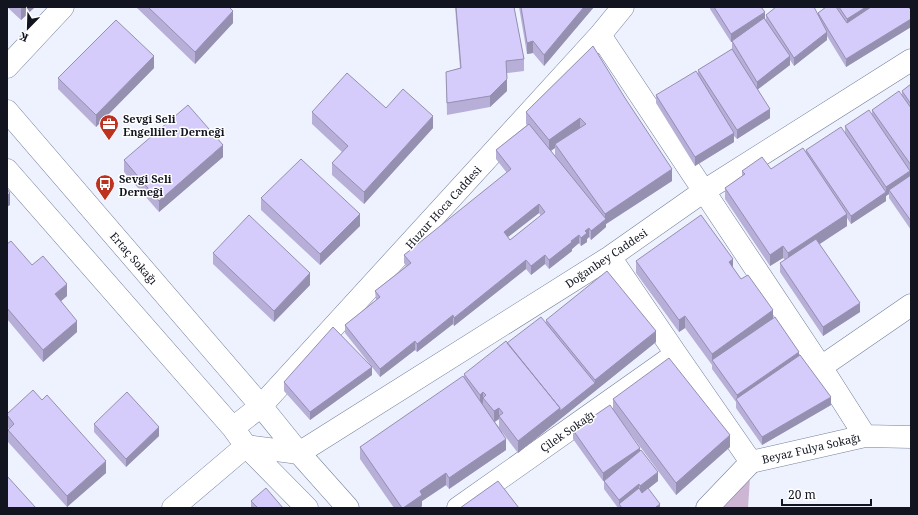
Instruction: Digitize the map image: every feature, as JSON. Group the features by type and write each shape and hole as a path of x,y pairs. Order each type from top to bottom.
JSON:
{"street":[{"path":"7,67 63,7"},
{"name":"Huzur Hoca Caddesi","path":"261,406 600,35 623,7"},
{"path":"600,35 821,367 865,436"},
{"name":"Doğanbey Caddesi","path":"300,453 610,257 704,191 911,60"},
{"name":"Ertaç Sokağı","path":"7,111 348,508"},
{"path":"7,170 233,428 246,446 307,508"},
{"path":"610,257 751,462"},
{"path":"821,367 911,305"},
{"name":"Çilek Sokağı","path":"458,508 676,354"},
{"path":"233,428 261,406"},
{"name":"Beyaz Fulya Sokağı","path":"707,508 751,462 865,436 911,437"},
{"path":"173,508 246,446 300,453"}],"shaded area":[{"path":"751,462 748,508 714,508"}],"building":[{"path":"148,7 229,7 233,11 195,52"},
{"path":"456,7 514,7 524,59 506,61 507,79 490,96 447,103 446,72 461,68"},
{"path":"521,7 584,7 544,55 533,41 527,43"},
{"path":"714,7 761,7 765,12 731,34"},
{"path":"776,7 814,7 827,32 794,58 766,15"},
{"path":"826,7 836,7 847,23 871,7 908,7 911,10 911,19 846,59 818,13"},
{"path":"839,7 866,7 847,19"},
{"path":"764,18 790,56 757,82 732,41"},
{"path":"116,20 154,56 96,115 58,78"},
{"path":"593,46 672,169 605,214 555,144 586,124 580,118 549,140 526,112"},
{"path":"732,49 770,109 737,130 698,70"},
{"path":"696,71 734,133 695,157 656,95"},
{"path":"347,73 386,108 403,89 433,116 364,192 332,163 348,146 312,112"},
{"path":"911,84 911,104 902,91"},
{"path":"899,91 911,108 911,165 872,110"},
{"path":"188,105 223,145 159,201 124,160"},
{"path":"869,110 910,171 886,187 845,126"},
{"path":"529,124 606,219 591,231 589,228 585,231 587,233 581,238 579,235 549,260 545,255 531,266 526,260 454,318 453,315 417,344 415,341 380,369 345,325 380,297 375,291 411,263 404,255 511,169 496,150","holes":["539,204 545,212 510,240 504,232"]},
{"path":"841,127 886,192 851,216 806,150"},
{"path":"803,148 847,214 788,253 783,246 770,255 725,188 745,174 742,171 762,157 771,169"},
{"path":"301,159 360,214 320,254 261,198"},
{"path":"911,175 911,221 889,190"},
{"path":"7,189 10,193 7,196"},
{"path":"249,215 310,273 274,311 213,253"},
{"path":"701,215 733,259 729,262 741,279 748,275 773,310 712,354 685,316 679,320 636,261"},
{"path":"816,239 860,303 823,327 780,263"},
{"path":"11,241 32,265 43,256 67,284 55,294 77,321 43,350 7,308 7,244"},
{"path":"607,271 656,331 595,380 546,320"},
{"path":"541,317 595,383 560,411 560,408 507,343"},
{"path":"775,317 799,352 737,395 712,360"},
{"path":"333,327 372,367 310,412 284,382"},
{"path":"506,341 560,408 518,441 499,416 503,413 499,408 494,411 483,398 486,395 483,392 480,395 464,374"},
{"path":"800,355 831,397 762,437 736,399"},
{"path":"669,358 730,435 676,483 613,399"},
{"path":"463,376 506,439 449,478 446,473 420,491 422,495 402,508 360,447"},
{"path":"33,390 42,400 47,395 106,461 67,496 8,430 14,424 7,414"},
{"path":"127,392 159,427 126,459 94,424"},
{"path":"610,405 640,448 603,473 573,430"},
{"path":"641,450 658,472 640,486 639,484 619,500 604,481"},
{"path":"7,476 36,508 7,508"},
{"path":"498,481 519,508 460,508"},
{"path":"266,488 283,508 258,508 251,501"},
{"path":"639,488 642,493 648,488 660,504 656,507 657,508 622,508 619,504"}],"place":[{"name":"Sevgi Seli Engelliler Derneği","path":"109,141"},
{"name":"Sevgi Seli Derneği","path":"105,201"}]}
